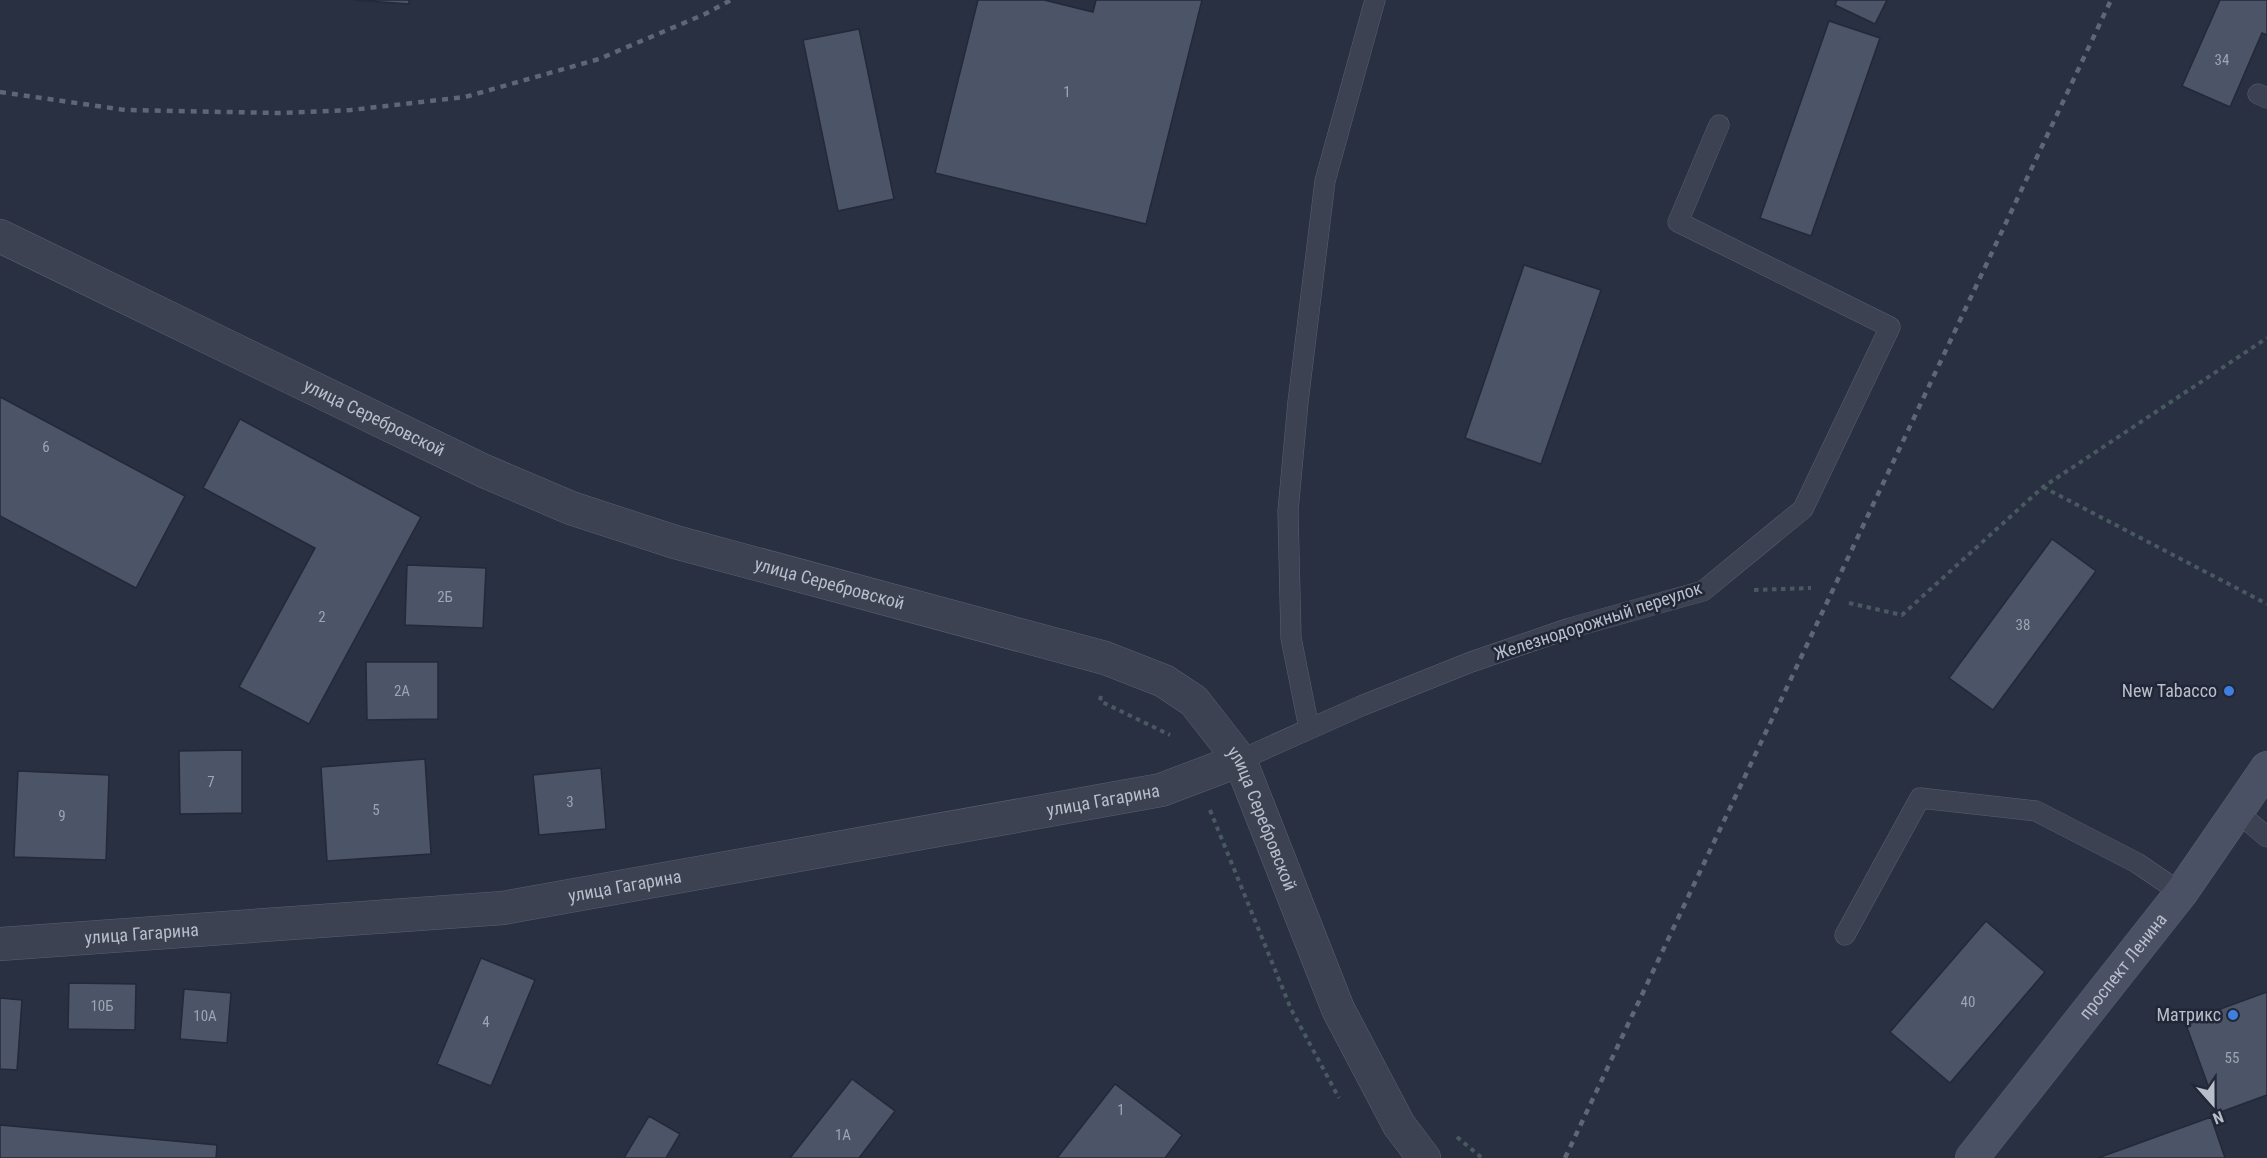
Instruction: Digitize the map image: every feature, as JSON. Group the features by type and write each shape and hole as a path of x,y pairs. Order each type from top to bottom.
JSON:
{"main road":[{"name":"проспект Ленина","path":"1972,1158 2181,893 2267,768"}],"street":[{"name":"улица Серебровской","path":"0,236 484,471 571,508 675,542 1106,658 1164,681 1194,701 1240,760 1338,1009 1399,1125 1424,1158"},
{"name":"улица Гагарина","path":"0,944 503,908 1161,790 1240,760"}],"lane":[{"path":"1309,728 1291,638 1288,511 1298,402 1325,181 1375,0"},
{"name":"Железнодорожный переулок","path":"1240,760 1309,728 1471,662 1570,628 1703,591 1803,509 1890,327 1678,222 1719,125"},
{"path":"1845,935 1920,798 2036,811 2136,863 2181,893"},
{"path":"2237,812 2267,837"}],"path":[{"path":"1849,603 1902,615 2043,487 2267,338"},
{"path":"2043,487 2267,604"}],"building":[{"path":"354,0 409,0 409,4"},
{"path":"978,0 1044,0 1093,12 1096,0 1202,0 1146,224 935,173"},
{"path":"1837,0 1887,0 1875,24 1835,5"},
{"path":"2220,0 2267,0 2267,35 2262,33 2230,107 2182,86"},
{"path":"1829,21 1880,38 1811,236 1760,218"},
{"path":"859,29 894,199 838,211 803,40"},
{"path":"1524,265 1601,290 1541,464 1465,438"},
{"path":"0,397 185,496 136,588 0,516"},
{"path":"240,419 421,517 309,724 239,687 315,548 203,488"},
{"path":"2052,539 2096,571 1993,710 1949,678"},
{"path":"407,565 486,568 483,628 405,625"},
{"path":"366,662 438,662 438,719 367,720"},
{"path":"242,750 242,813 180,814 179,751"},
{"path":"425,759 431,854 327,861 321,767"},
{"path":"601,768 606,829 539,835 533,775"},
{"path":"18,771 109,775 106,860 14,857"},
{"path":"1986,921 2045,972 1950,1083 1890,1032"},
{"path":"481,958 535,980 491,1086 437,1064"},
{"path":"69,983 136,984 135,1030 68,1029"},
{"path":"184,989 231,993 227,1043 180,1039"},
{"path":"2267,992 2267,1095 2218,1113 2185,1022"},
{"path":"0,998 22,1000 17,1070 0,1069"},
{"path":"852,1079 895,1111 859,1158 790,1158"},
{"path":"1115,1084 1182,1135 1165,1158 1057,1158"},
{"path":"649,1116 680,1134 666,1158 624,1158"},
{"path":"2211,1117 2225,1158 2098,1158"},
{"path":"0,1125 217,1145 216,1158 0,1158"}],"railway":[{"path":"0,92 125,110 278,113 351,110 465,97 599,59 705,14 731,0"},
{"path":"1565,1158 2111,0"}],"place":[{"name":"New Tabacco","path":"2229,691"},
{"name":"Матрикс","path":"2233,1015"}]}
